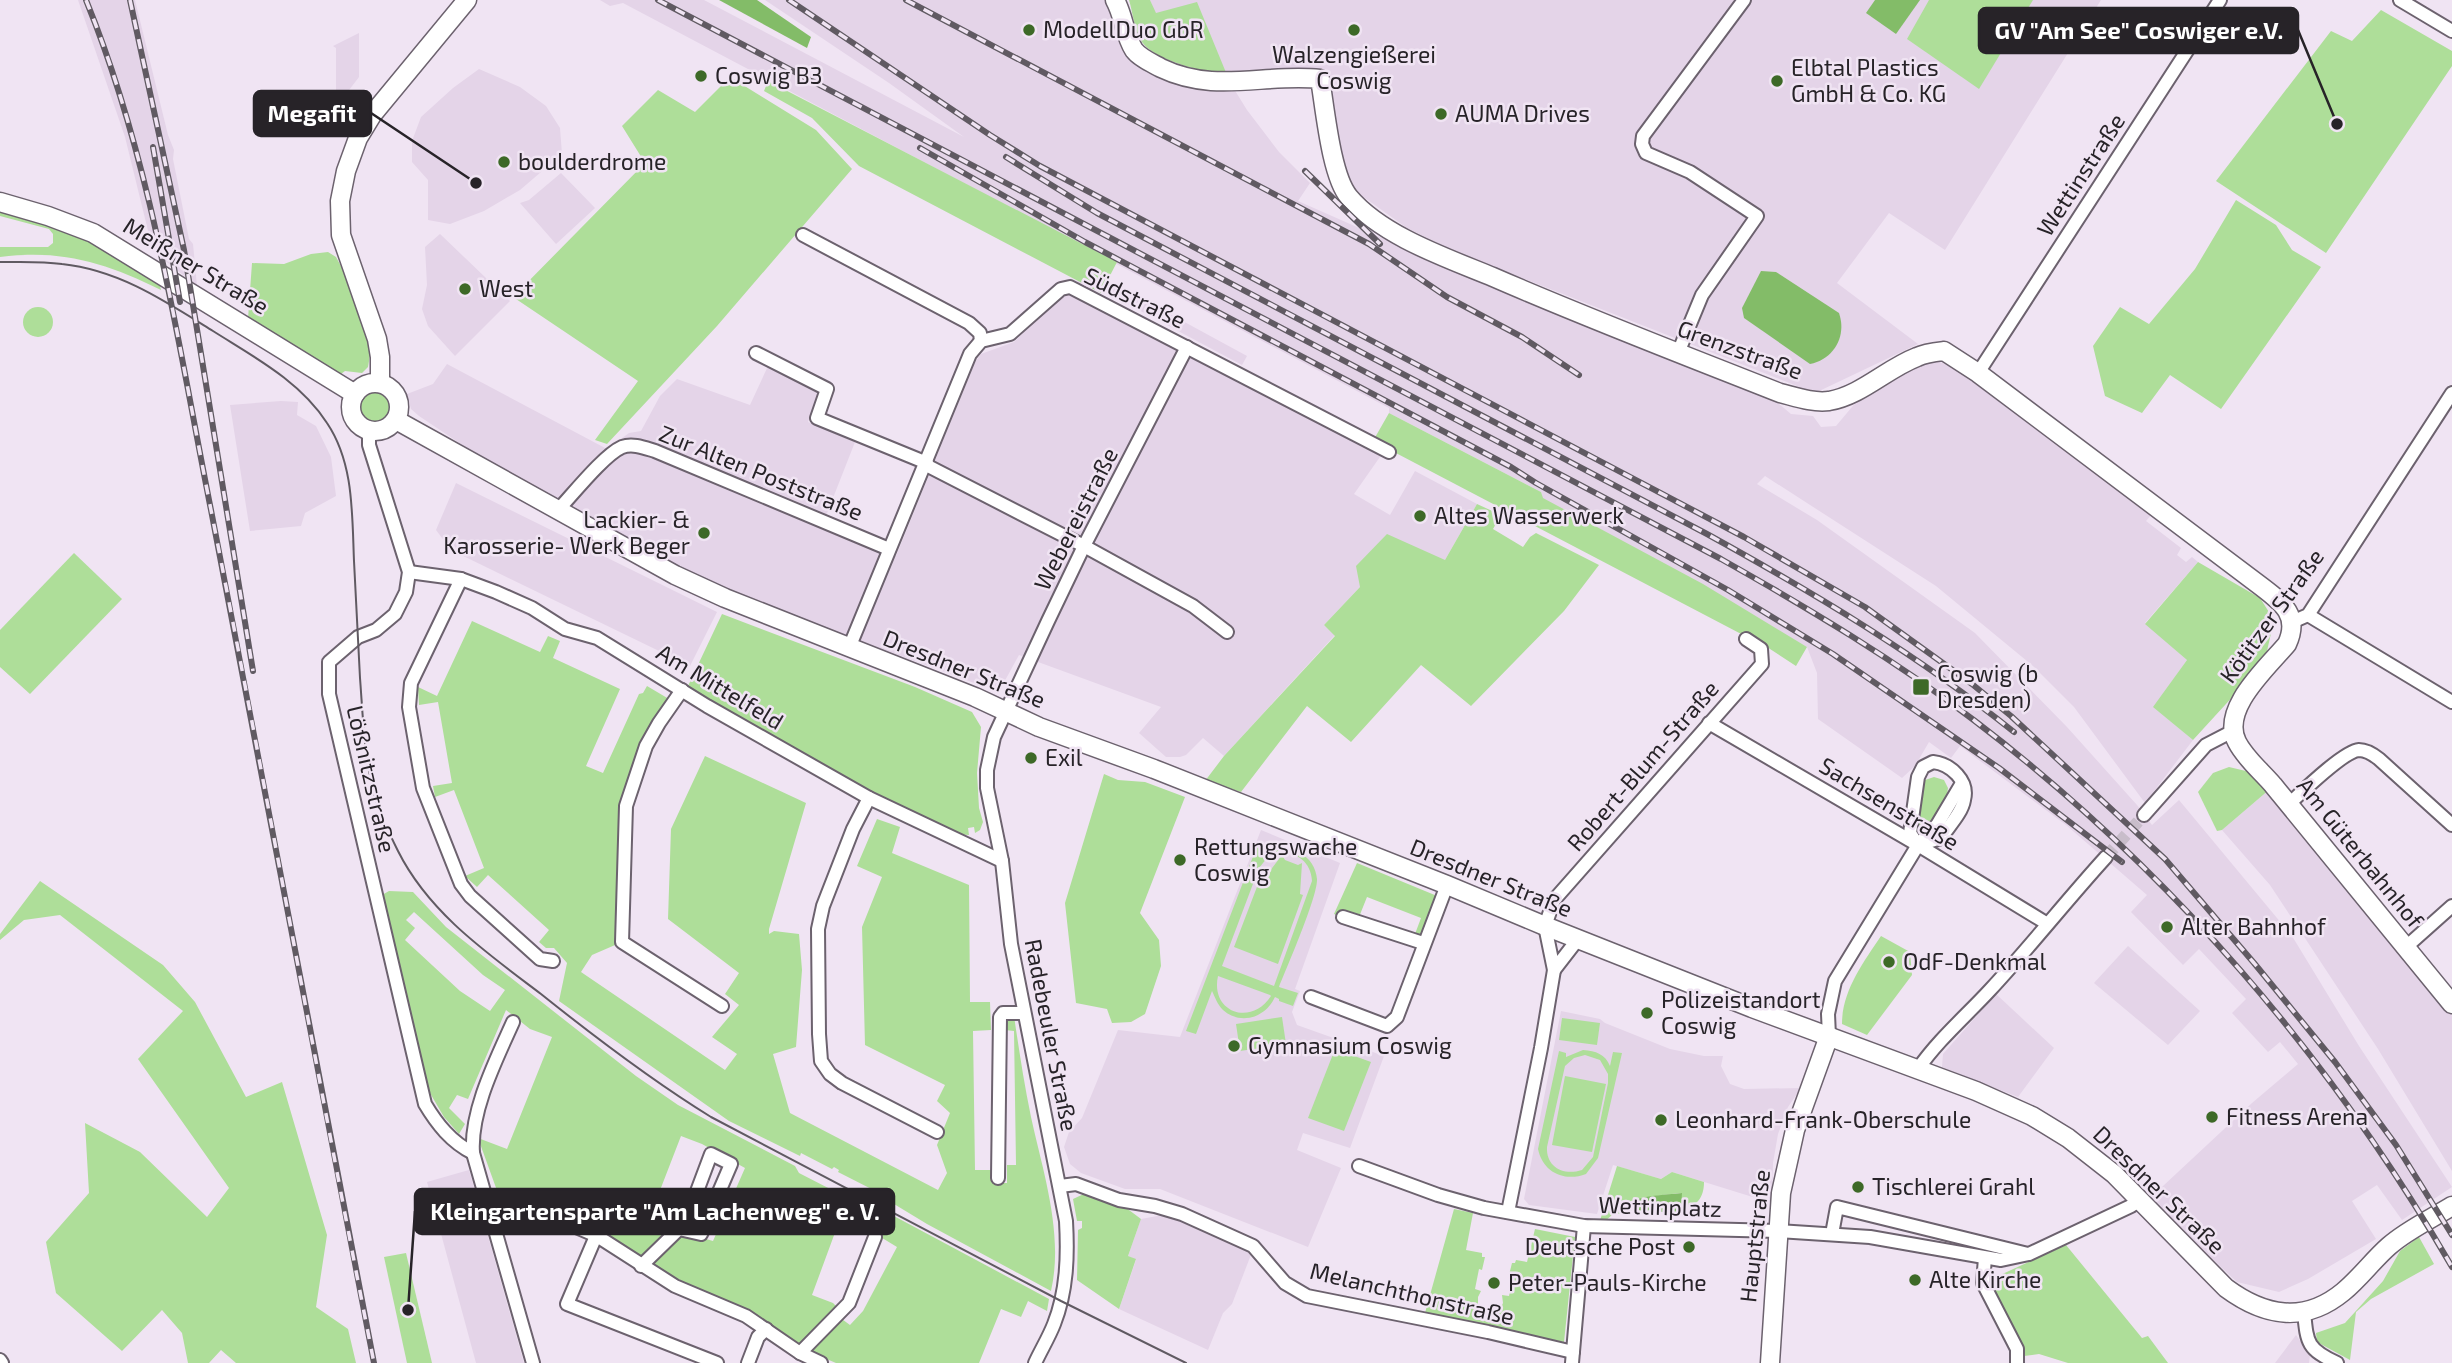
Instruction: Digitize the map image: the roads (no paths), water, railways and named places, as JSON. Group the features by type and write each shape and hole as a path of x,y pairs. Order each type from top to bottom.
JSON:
{"main road":[{"path":"380,383 377,339 341,235 340,201 346,171 358,138 372,115 467,0"},
{"name":"Grenzstraße","path":"1115,0 1121,12 1126,36 1136,53 1176,75 1207,82 1236,83 1296,76 1320,79 1340,180 1348,196 1390,229 1423,248 1595,321 1780,393 1810,401 1827,401 1851,395 1907,361 1944,351 1978,373 2300,618"},
{"name":"Meißner Straße","path":"0,202 93,233 355,394"},
{"path":"380,383 398,397 400,405 396,420 385,429 369,430 357,422 351,408 355,394 366,385 380,383"},
{"name":"Dresdner Straße","path":"396,420 676,575 725,598 1545,926 1976,1091 2045,1124 2091,1154 2226,1288 2242,1300 2269,1311 2304,1312 2331,1301 2396,1240 2452,1206"},
{"name":"Kötitzer Straße","path":"2233,731 2236,706 2287,644 2300,618"},
{"name":"Am Güterbahnhof","path":"2233,731 2242,751 2289,804 2452,1004"},
{"name":"Hauptstraße","path":"1770,1363 1781,1194 1788,1156 1829,1036"}],"street":[{"path":"1678,353 1702,295 1757,216 1690,172 1646,153 1642,144 1643,136 1744,0"},
{"name":"Wettinstraße","path":"1978,373 2220,0"},
{"path":"2400,0 2452,31"},
{"path":"803,236 969,323 979,333 981,341 970,354 849,648"},
{"name":"Südstraße","path":"981,341 1010,334 1053,294 1070,287 1389,452"},
{"name":"Webereistraße","path":"1006,712 1084,546 1187,347"},
{"path":"756,353 827,389 817,418 926,464 1084,546 1193,606 1227,632"},
{"name":"Kötitzer Straße","path":"2300,618 2452,393"},
{"path":"369,430 369,445 409,572"},
{"name":"Zur Alten Poststraße","path":"558,510 607,458 623,447 637,446 655,450 889,549"},
{"name":"Am Mittelfeld","path":"409,572 461,579 532,608 565,629 597,638 869,798 1002,861"},
{"name":"Lößnitzstraße","path":"409,572 406,592 395,614 376,629 358,637 329,662 329,694 425,1104 438,1125 461,1147 473,1153"},
{"path":"461,579 411,682 409,692 409,707 423,788 449,858 465,890 540,959 553,961"},
{"name":"Grenzstraße","path":"2300,618 2339,636 2452,702"},
{"name":"Robert-Blum-Straße","path":"1545,926 1553,900 1762,664 1761,649 1746,639"},
{"path":"682,690 646,746 626,806 622,942 722,1006"},
{"name":"Radebeuler Straße","path":"1006,712 994,737 987,770 987,788 1002,861 1011,944 1066,1223 1066,1274 1055,1323 1035,1363"},
{"name":"Sachsenstraße","path":"1709,723 2046,923"},
{"path":"2144,815 2206,745 2233,731"},
{"path":"2289,804 2348,754 2360,750 2379,759 2452,825"},
{"path":"1829,1036 1828,1014 1835,981 1918,845 1941,838 1964,800 1962,783 1954,770 1938,762 1926,764 1920,771 1910,832 1918,845"},
{"path":"869,798 848,840 823,906 818,929 821,1061 842,1083 937,1132"},
{"path":"1918,1069 1928,1054 1991,989 2106,857"},
{"path":"1311,997 1387,1026 1397,1017 1447,885"},
{"path":"2406,947 2452,906"},
{"path":"1343,917 1423,943"},
{"path":"1508,1212 1554,970 1545,926"},
{"path":"1554,970 1578,939"},
{"path":"999,1178 1000,1017 1003,1013 1024,1013"},
{"path":"513,1022 474,1123 473,1153 533,1363"},
{"path":"641,1266 679,1229 690,1210 711,1154 731,1164 701,1234 679,1229"},
{"name":"Wettinplatz","path":"1359,1166 1484,1209 1584,1226 1832,1234 1909,1243 2001,1260 2029,1254 2140,1200"},
{"name":"Melanchthonstraße","path":"1060,1186 1076,1184 1119,1200 1182,1214 1253,1246 1285,1283 1307,1296 1489,1332 1573,1357"},
{"path":"1832,1234 1837,1207 2029,1254"},
{"path":"494,1223 547,1221 576,1227 596,1236 674,1286 746,1316 800,1353 821,1363"},
{"path":"1573,1357 1584,1226"},
{"path":"596,1236 568,1304 717,1363"},
{"path":"800,1353 849,1303 875,1237"},
{"path":"1985,1258 1983,1283 2017,1349 2017,1363"},
{"path":"2304,1312 2308,1343 2318,1354 2337,1363"},
{"path":"748,1363 758,1337 766,1329"}],"tunnel":[{"path":"2106,857 2144,815"}],"tram line":[{"path":"0,262 46,262 83,267 141,288 275,371 304,395 327,423 342,455 350,489 363,722 374,794 388,830 411,873 426,894 461,930 603,1042 711,1117 1061,1301 1186,1363"}],"railway":[{"path":"86,0 129,124 146,187 174,316 374,1363"},
{"path":"130,0 184,250 253,671"},
{"path":"658,0 1721,559 1786,596 1914,677 1975,721 2046,778 2114,839 2179,903 2299,1041 2354,1114 2405,1189 2452,1267"},
{"path":"789,0 1040,166 1744,537 1865,607 1972,684 2011,716 2165,859 2335,1062 2396,1145 2452,1235"},
{"path":"906,0 1369,244 1447,297 1522,337 1579,375"},
{"path":"153,147 180,302"},
{"path":"920,148 1085,242 1511,467 1728,590 1833,654 1999,768 2122,862"},
{"path":"1006,157 1097,213 1747,556 1903,651 2014,732"},
{"path":"1305,171 1380,244"}],"place":[{"name":"ModellDuo GbR","path":"1029,30"},
{"name":"Walzengießerei Coswig","path":"1354,30"},
{"name":"Coswig B3","path":"701,76"},
{"name":"Elbtal Plastics GmbH & Co. KG","path":"1777,81"},
{"name":"AUMA Drives","path":"1441,114"},
{"name":"GV \"Am See\" Coswiger e.V.","path":"2337,124"},
{"name":"boulderdrome","path":"504,162"},
{"name":"Megafit","path":"476,183"},
{"name":"West","path":"465,289"},
{"name":"Altes Wasserwerk","path":"1420,516"},
{"name":"Lackier- & Karosserie- Werk Beger","path":"704,533"},
{"name":"Coswig (b Dresden)","path":"1921,687"},
{"name":"Exil","path":"1031,758"},
{"name":"Rettungswache Coswig","path":"1180,860"},
{"name":"Alter Bahnhof","path":"2167,927"},
{"name":"OdF-Denkmal","path":"1889,962"},
{"name":"Polizeistandort Coswig","path":"1647,1013"},
{"name":"Gymnasium Coswig","path":"1234,1046"},
{"name":"Fitness Arena","path":"2212,1117"},
{"name":"Leonhard-Frank-Oberschule","path":"1661,1120"},
{"name":"Tischlerei Grahl","path":"1858,1187"},
{"name":"Deutsche Post","path":"1689,1247"},
{"name":"Alte Kirche","path":"1915,1280"},
{"name":"Peter-Pauls-Kirche","path":"1494,1283"},
{"name":"Kleingartensparte \"Am Lachenweg\" e. V.","path":"408,1310"}]}
